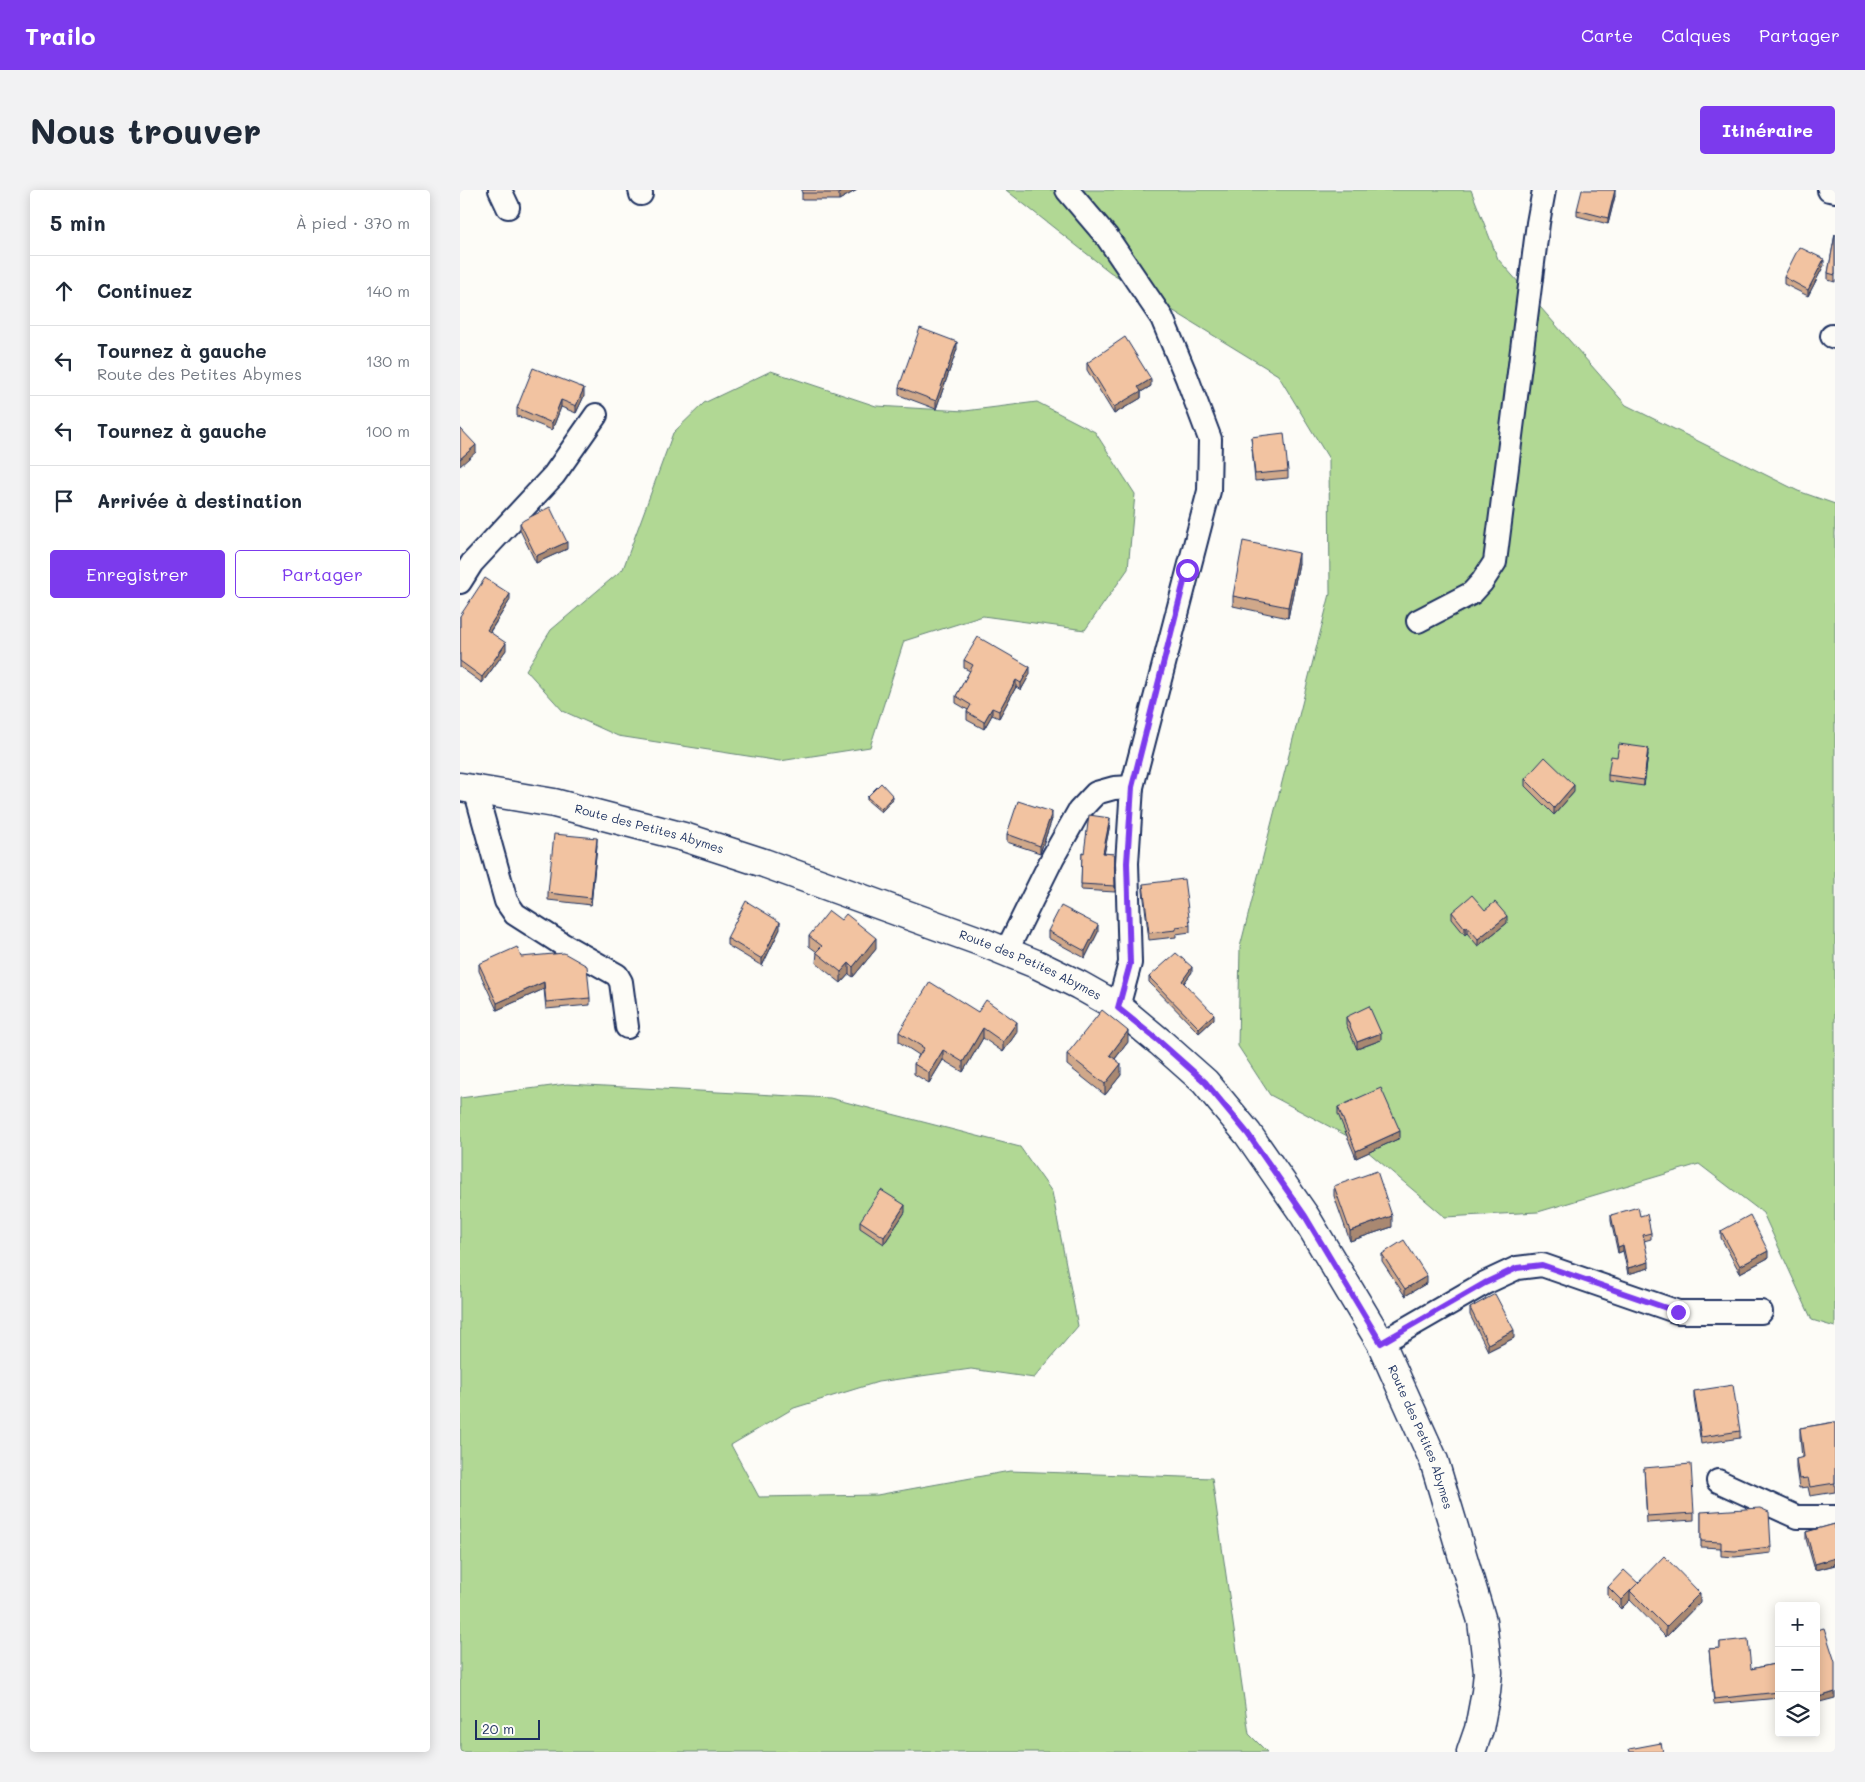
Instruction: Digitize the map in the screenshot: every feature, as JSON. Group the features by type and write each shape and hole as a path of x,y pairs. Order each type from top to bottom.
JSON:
{"main road":[{"name":"Route des Petites Abymes","path":"468,788 554,803 684,837 788,872 1006,952 1079,985 1118,1008 1205,1082 1248,1134 1305,1216 1381,1343 1434,1461 1482,1621 1488,1672 1479,1729 1471,1752"}],"street":[{"path":"1067,190 1107,237 1162,318 1210,439 1209,491 1132,787 1127,863 1130,964 1118,1008"},
{"path":"1418,621 1472,593 1495,562 1538,223 1544,190"},
{"path":"1829,190 1835,191"},
{"path":"460,582 472,562 554,475 596,415"},
{"path":"1006,952 1079,811 1096,793 1114,788 1132,787"},
{"path":"468,788 506,901 514,914 617,975 621,982 627,1027"},
{"path":"1381,1343 1485,1283 1517,1268 1542,1265 1678,1312 1761,1312"},
{"path":"1718,1481 1797,1517 1835,1517"}],"green space":[{"path":"1006,190 1471,190 1498,259 1626,405 1798,491 1835,504 1835,1327 1812,1320 1763,1213 1699,1164 1538,1212 1445,1217 1353,1139 1270,1095 1238,1046 1240,947 1330,594 1329,459 1278,375 1110,272"},
{"path":"771,371 876,406 965,411 1037,402 1095,432 1135,494 1128,569 1085,630 983,616 904,641 870,747 780,761 618,736 563,711 526,670 551,630 623,569 673,433 704,403"},
{"path":"567,1084 830,1098 1020,1147 1052,1192 1078,1326 1034,1378 971,1369 878,1382 794,1408 731,1445 759,1497 877,1495 1010,1471 1212,1478 1249,1734 1267,1752 460,1752 460,1098"}],"building":[{"path":"802,190 844,190 839,193 802,193"},
{"path":"1582,190 1615,190 1608,218 1577,210"},
{"path":"1835,234 1835,275 1828,273"},
{"path":"1799,247 1824,259 1808,290 1784,277"},
{"path":"920,328 957,342 936,401 899,387"},
{"path":"1125,337 1151,379 1138,387 1141,391 1114,407 1087,363"},
{"path":"533,368 584,388 576,406 561,400 552,423 517,408"},
{"path":"460,428 476,445 460,459"},
{"path":"1284,433 1288,471 1255,474 1251,437"},
{"path":"550,507 567,542 536,556 520,523"},
{"path":"1243,541 1299,553 1288,607 1233,596"},
{"path":"485,578 510,594 487,630 506,643 482,677 460,661 460,616"},
{"path":"978,637 1030,667 1021,683 1016,680 999,711 992,708 984,722 967,712 971,705 956,696 973,665 964,660"},
{"path":"1619,744 1648,748 1644,780 1608,775 1611,756 1617,757"},
{"path":"1545,757 1574,785 1554,808 1525,779"},
{"path":"881,783 893,796 881,809 867,797"},
{"path":"1018,801 1052,812 1040,846 1007,834"},
{"path":"1089,815 1110,818 1103,853 1114,854 1115,886 1081,884 1082,852 1084,853"},
{"path":"554,834 597,838 591,898 548,893"},
{"path":"1184,879 1190,925 1176,927 1176,930 1149,933 1143,884"},
{"path":"1472,895 1485,910 1495,902 1507,916 1478,939 1467,926 1465,928 1452,912"},
{"path":"746,901 780,922 762,959 727,938"},
{"path":"1061,906 1098,925 1085,951 1048,931"},
{"path":"829,911 841,920 846,914 876,938 853,967 849,963 841,972 816,952 822,946 809,936"},
{"path":"517,947 521,957 564,953 587,966 590,998 546,1002 544,982 497,1003 479,964"},
{"path":"1176,953 1192,967 1182,981 1214,1014 1199,1028 1149,977"},
{"path":"930,982 978,1012 986,1000 1017,1022 1003,1042 983,1028 963,1062 943,1050 929,1073 914,1064 924,1048 899,1032"},
{"path":"1369,1006 1381,1033 1357,1042 1346,1017"},
{"path":"1102,1010 1128,1031 1110,1055 1121,1064 1105,1084 1067,1054"},
{"path":"1381,1088 1400,1131 1356,1151 1338,1107"},
{"path":"1377,1171 1392,1216 1350,1231 1334,1186"},
{"path":"881,1190 905,1205 884,1237 860,1221"},
{"path":"1638,1207 1640,1216 1647,1214 1651,1233 1643,1235 1649,1262 1628,1268 1623,1245 1618,1247 1611,1215"},
{"path":"1750,1215 1768,1251 1740,1266 1721,1231"},
{"path":"1404,1240 1427,1276 1405,1289 1382,1254"},
{"path":"1495,1294 1514,1330 1488,1344 1470,1308"},
{"path":"1733,1385 1740,1431 1701,1437 1694,1391"},
{"path":"1835,1422 1835,1483 1810,1487 1808,1478 1799,1479 1796,1459 1804,1457 1800,1428"},
{"path":"1691,1464 1694,1513 1647,1516 1644,1468"},
{"path":"1760,1508 1769,1512 1771,1547 1735,1551 1721,1550 1721,1542 1701,1541 1701,1512"},
{"path":"1835,1524 1835,1558 1815,1564 1806,1532"},
{"path":"1664,1556 1700,1593 1666,1627 1630,1591 1621,1600 1608,1587 1624,1570 1638,1583"},
{"path":"1824,1628 1835,1662 1835,1692 1820,1697 1820,1647 1820,1629"},
{"path":"1748,1639 1751,1669 1775,1664 1775,1692 1714,1699 1709,1649 1720,1648 1720,1642"},
{"path":"1661,1743 1663,1752 1630,1752 1629,1749"}],"route":[{"path":"1187,570 1132,787 1127,863 1130,964 1118,1008 1205,1082 1248,1134 1305,1216 1381,1343 1485,1283 1517,1268 1542,1265 1678,1312"}]}
